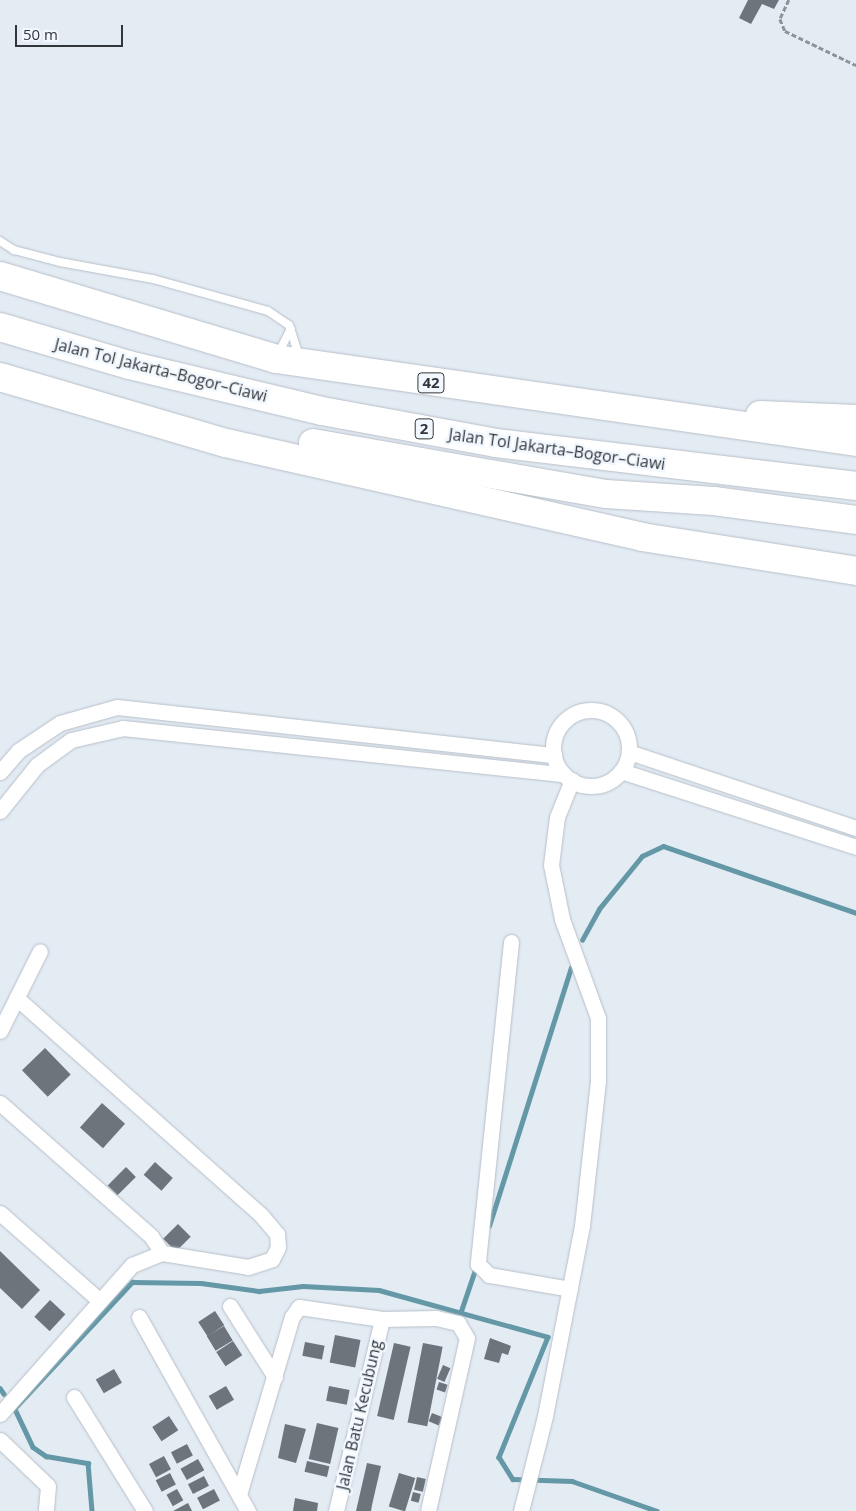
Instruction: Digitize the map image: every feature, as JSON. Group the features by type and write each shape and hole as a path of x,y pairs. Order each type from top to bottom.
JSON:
{"highway":[{"name":"42","path":"0,276 289,361 669,417 856,442"},
{"name":"Jalan Tol Jakarta–Bogor–Ciawi","path":"0,327 129,365 303,406 486,441 856,486"},
{"name":"Jalan Tol Jakarta–Bogor–Ciawi","path":"0,364 114,398 457,471 606,494 714,501 856,520"},
{"path":"0,377 226,443 584,524 742,556 856,571"},
{"name":"42","path":"669,417 710,413 856,419"}],"street":[{"path":"0,772 18,751 60,722 117,707 554,754"},
{"path":"0,811 37,766 71,740 123,728 568,777 603,784 621,771 629,752 619,722 590,710 562,724 554,754 568,777 557,816 551,865 562,919 598,1018 596,1090 570,1289 546,1416 521,1511"},
{"path":"187,734 189,714"},
{"path":"629,752 856,828"},
{"path":"621,771 856,847"},
{"path":"511,942 478,1264 490,1276 570,1289"},
{"path":"0,1031 40,950"},
{"path":"0,1414 132,1265 162,1254 261,1266 272,1259 278,1247 277,1234 17,998"},
{"path":"0,1103 151,1236 162,1254"},
{"path":"0,1213 100,1301"},
{"path":"230,1306 275,1377"},
{"path":"240,1491 292,1317 299,1307 382,1319 442,1319 466,1330 466,1353 428,1511"},
{"path":"139,1317 240,1491 248,1511"},
{"name":"Jalan Batu Kecubung","path":"336,1511 382,1319"},
{"path":"74,1397 145,1511"},
{"path":"0,1440 48,1486 46,1511"}],"lane":[{"path":"0,241 51,260 153,279 268,311 291,329"},
{"path":"289,361 291,329"},
{"path":"289,361 291,329"}],"path":[{"path":"789,0 780,19 785,31 856,65"}],"building":[{"path":"748,0 779,0 774,9 762,4 751,24 739,18"},
{"path":"45,1048 71,1075 48,1097 22,1070"},
{"path":"102,1103 125,1124 103,1148 80,1128"},
{"path":"155,1162 173,1178 161,1191 144,1175"},
{"path":"126,1167 136,1177 118,1195 108,1185"},
{"path":"178,1224 191,1237 176,1252 163,1239"},
{"path":"0,1251 40,1290 22,1309 0,1288"},
{"path":"50,1300 65,1314 50,1331 34,1317"},
{"path":"215,1311 224,1325 207,1336 198,1322"},
{"path":"224,1326 233,1341 216,1351 207,1336"},
{"path":"335,1335 361,1340 355,1367 330,1362"},
{"path":"490,1338 511,1346 508,1355 502,1353 499,1363 484,1359"},
{"path":"233,1341 242,1355 225,1366 216,1352"},
{"path":"305,1342 325,1346 322,1360 302,1356"},
{"path":"394,1343 411,1347 394,1420 377,1416"},
{"path":"423,1343 443,1347 427,1426 408,1423"},
{"path":"443,1365 450,1368 445,1382 437,1379"},
{"path":"114,1369 122,1383 104,1393 96,1380"},
{"path":"439,1382 448,1385 445,1392 437,1390"},
{"path":"226,1386 234,1400 217,1410 209,1396"},
{"path":"329,1386 350,1390 347,1405 326,1401"},
{"path":"432,1413 442,1417 439,1425 429,1421"},
{"path":"169,1416 178,1430 161,1441 152,1427"},
{"path":"317,1423 338,1428 330,1464 309,1459"},
{"path":"285,1424 306,1429 296,1463 278,1458"},
{"path":"187,1444 193,1456 177,1464 171,1452"},
{"path":"164,1456 171,1469 156,1477 149,1464"},
{"path":"198,1459 204,1470 187,1480 181,1469"},
{"path":"307,1461 329,1466 327,1477 305,1472"},
{"path":"367,1463 381,1466 371,1511 356,1511"},
{"path":"170,1473 176,1485 162,1492 156,1480"},
{"path":"399,1473 415,1478 405,1511 389,1506"},
{"path":"204,1476 209,1486 193,1494 188,1484"},
{"path":"417,1477 426,1479 423,1492 414,1490"},
{"path":"177,1489 183,1500 173,1506 167,1495"},
{"path":"214,1489 220,1501 203,1509 197,1498"},
{"path":"413,1492 421,1494 419,1503 411,1501"},
{"path":"295,1498 318,1503 317,1511 293,1511"},
{"path":"188,1503 192,1511 173,1511"}],"waterway":[{"path":"582,940 599,909 642,856 663,846 856,913"},
{"path":"489,1226 571,968"},
{"path":"461,1311 476,1267"},
{"path":"15,1408 132,1282 201,1283 259,1291 303,1286 379,1290 548,1337 499,1457 513,1479 572,1481 657,1511"},
{"path":"0,1388 4,1394"},
{"path":"14,1407 33,1447 46,1456 88,1463 92,1511"}]}
